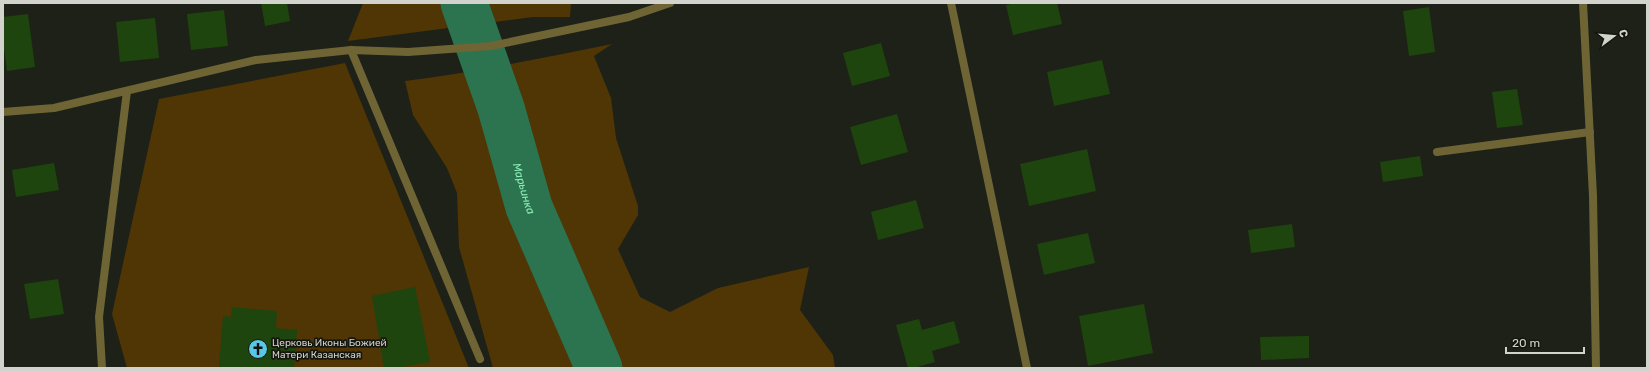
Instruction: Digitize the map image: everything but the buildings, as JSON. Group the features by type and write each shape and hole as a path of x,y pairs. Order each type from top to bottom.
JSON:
{"street":[{"path":"3,112 54,108 256,60 351,50 408,52 491,46 629,17 670,3"},
{"path":"951,3 1027,368"},
{"path":"1583,3 1593,196 1596,368"},
{"path":"351,50 480,359"},
{"path":"102,368 99,317 127,91"},
{"path":"1437,152 1590,132"}],"shaded area":[{"path":"363,3 571,3 570,17 533,17 348,41"},
{"path":"612,44 594,56 611,98 616,138 638,206 638,215 618,249 640,297 670,312 718,288 809,267 800,310 833,355 835,368 493,368 459,247 457,193 447,168 413,115 405,81 483,69"},
{"path":"345,63 469,368 127,368 112,314 159,99"}],"waterway":[{"name":"Марьинка","path":"464,3 501,108 529,207 599,368"}],"place":[{"name":"Церковь Иконы Божией Матери Казанская","path":"258,349"}]}
